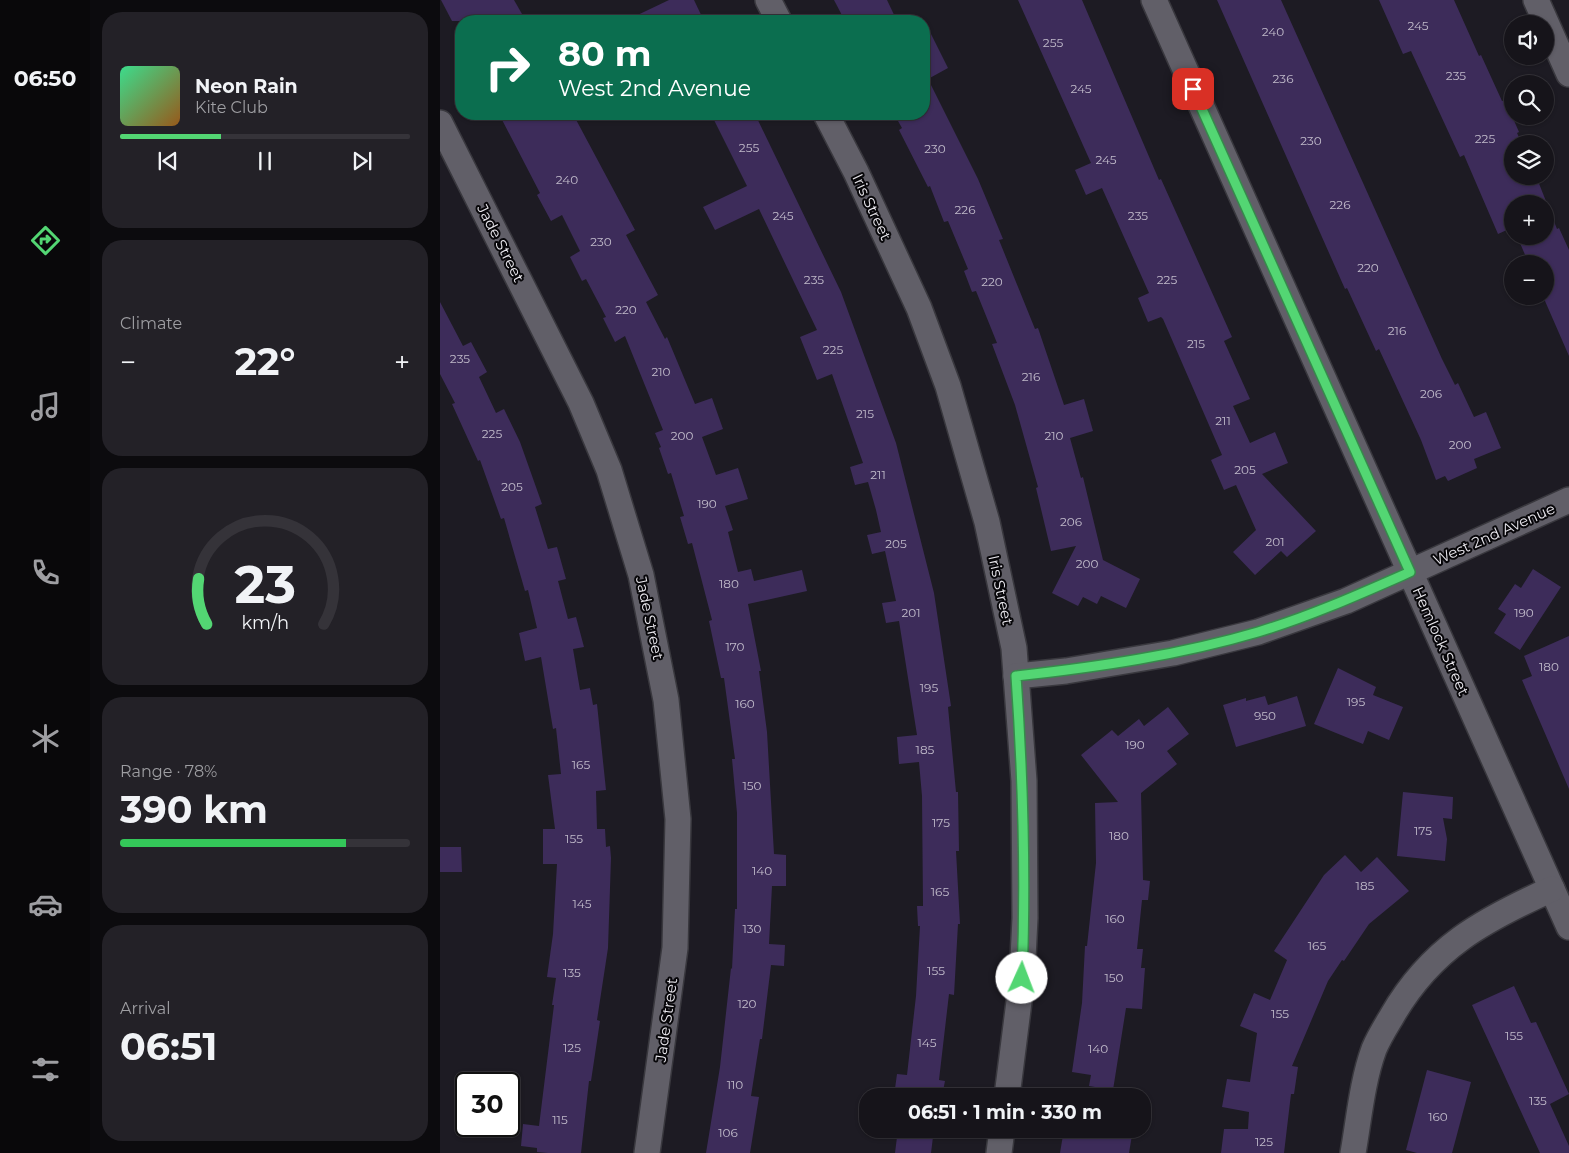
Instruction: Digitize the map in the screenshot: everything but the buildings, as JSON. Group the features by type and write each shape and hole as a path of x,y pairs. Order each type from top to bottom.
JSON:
{"street":[{"path":"768,0 776,15"},
{"name":"Hemlock Street","path":"1154,0 1569,926"},
{"path":"1536,0 1569,74"},
{"name":"Iris Street","path":"829,120 856,172 919,308 948,386 987,522 1014,648 1024,781 1025,918 1022,978 1008,1088"},
{"name":"Jade Street","path":"440,123 581,403 609,470 641,574 659,661 666,700 674,770 678,883 670,1000 647,1153"},
{"name":"West 2nd Avenue","path":"1016,676 1173,653 1249,634 1346,601 1569,500"},
{"path":"1352,1153 1368,1071 1375,1048 1400,1002 1420,975 1436,957 1484,922 1552,889"},
{"path":"999,1153 1001,1138"}],"route":[{"path":"1022,978 1025,918 1024,781 1016,676 1066,671 1206,646 1258,632 1346,601 1410,572 1193,89"}]}
